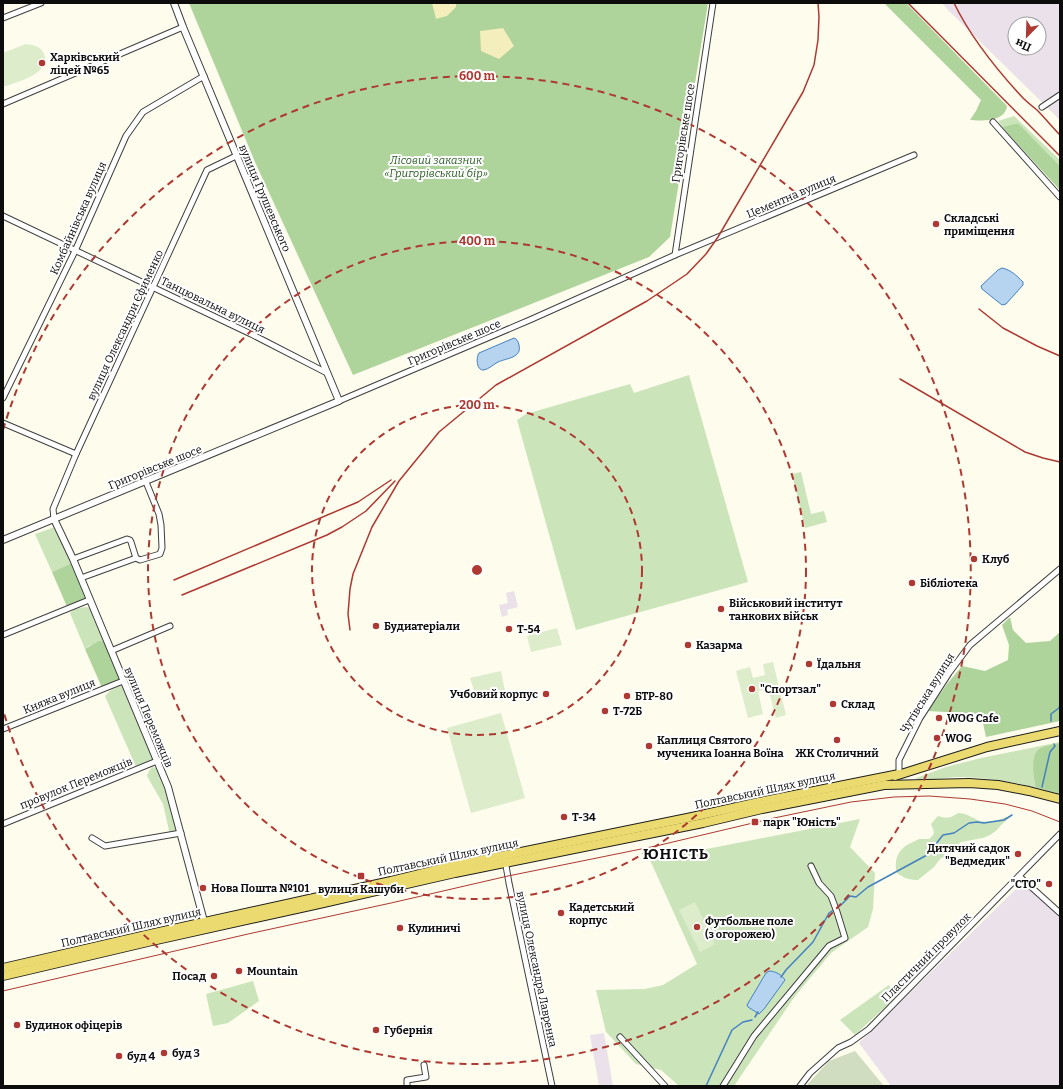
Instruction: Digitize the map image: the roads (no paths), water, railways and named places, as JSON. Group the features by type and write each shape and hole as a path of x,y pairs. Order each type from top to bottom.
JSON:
{"main road":[{"name":"Полтавський Шлях вулиця","path":"3,976 205,925 452,866 505,859 703,823 762,809 860,790 899,774 988,747 1060,731"},
{"name":"Полтавський Шлях вулиця","path":"505,859 759,802 899,774"},
{"path":"860,790 891,785 970,783 1029,791 1060,799"},
{"name":"Полтавський Шлях вулиця","path":"3,968 205,925"}],"street":[{"path":"3,18 41,3"},
{"name":"вулиця Грушевського","path":"174,3 236,156 339,401"},
{"name":"Григорівське шосе","path":"3,540 339,401 525,322 675,255 713,3"},
{"path":"3,104 183,27"},
{"name":"Комбайнівська вулиця","path":"3,398 75,251 126,136 143,112 204,76"},
{"path":"1042,107 1060,95"},
{"path":"993,122 1060,197"},
{"name":"Цементна вулиця","path":"675,255 914,155"},
{"name":"вулиця Олександри Єфименко","path":"54,519 53,509 76,454 207,170 236,156"},
{"name":"Танцювальна вулиця","path":"3,216 251,334 327,373"},
{"path":"3,423 76,454"},
{"path":"81,578 136,558 140,560 159,555 162,552 159,514 146,482"},
{"name":"вулиця Переможців","path":"54,519 73,559 168,787 205,925"},
{"path":"73,559 127,539 131,542 136,558"},
{"name":"Чутівська вулиця","path":"899,774 899,760 920,718 949,673 970,645 1060,569"},
{"path":"3,635 89,600"},
{"path":"111,651 170,626"},
{"name":"Княжа вулиця","path":"3,729 123,681"},
{"name":"провулок Переможців","path":"3,824 157,761"},
{"path":"92,838 104,846 181,833"},
{"name":"Пластичний провулок","path":"800,1086 810,1073 838,1048 851,1042 869,1029 1060,834"},
{"name":"вулиця Олександра Лавренка","path":"505,859 509,886 552,1086"},
{"path":"723,1086 754,1036 829,946 845,938 831,896 819,883 811,866"},
{"path":"1019,876 1060,913"},
{"path":"620,1036 665,1086"},
{"path":"407,1086 406,1080 426,1077 424,1065"}],"water":[{"path":"1002,268 1016,275 1023,282 1023,285 1006,304 1002,305 982,289 981,286"},
{"path":"514,338 517,340 519,345 518,353 516,355 498,362 490,368 481,370 479,368 477,360 479,353"},
{"path":"769,971 782,976 785,980 759,1014 747,1005 766,973"}],"waterway":[{"path":"1051,721 1051,714 1059,708 1060,705"},
{"path":"1042,787 1050,752 1055,746 1054,744"},
{"path":"781,977 813,942 829,913 841,905 850,896 856,897 868,887 927,855 943,835 954,833 969,823 984,823 1004,820 1012,815"},
{"path":"755,1017 758,1012"},
{"path":"706,1086 732,1030 743,1022 752,1020"}],"tram line":[{"path":"3,991 508,876 656,846 774,818 851,802 894,797 929,796 970,799 1005,804 1032,811 1060,822"}],"railway":[{"path":"350,630 348,614 353,574 372,527 399,481 439,432 496,385 647,301 687,274 706,254 718,237 803,92 814,65 818,40 818,3"},
{"path":"908,3 1060,156"},
{"path":"954,3 976,41 1003,76 1060,135"},
{"path":"979,309 1003,328 1060,356"},
{"path":"900,379 1025,452 1060,462"},
{"path":"174,580 358,502 391,480"},
{"path":"182,595 327,535 342,527 366,511 395,481"}],"place":[{"name":"Харківський ліцей №65","path":"42,63"},
{"name":"Складські приміщення","path":"936,224"},
{"name":"Клуб","path":"974,559"},
{"name":"Бібліотека","path":"912,583"},
{"name":"Військовий інститут танкових військ","path":"721,609"},
{"name":"Будиатеріали","path":"376,626"},
{"name":"Т-54","path":"509,629"},
{"name":"Казарма","path":"688,645"},
{"name":"Їдальня","path":"809,664"},
{"name":"\"Спортзал\"","path":"752,689"},
{"name":"Учбовий корпус","path":"546,694"},
{"name":"БТР-80","path":"627,696"},
{"name":"Склад","path":"833,704"},
{"name":"Т-72Б","path":"605,711"},
{"name":"WOG Cafe","path":"939,718"},
{"name":"WOG","path":"937,738"},
{"name":"ЖК Столичний","path":"837,740"},
{"name":"Каплиця Святого мученика Іоанна Воїна","path":"649,746"},
{"name":"T-34","path":"564,817"},
{"name":"парк \"Юність\"","path":"755,822"},
{"name":"Дитячий садок \"Ведмедик\"","path":"1018,854"},
{"name":"вулиця Кашуби","path":"361,876"},
{"name":"\"СТО\"","path":"1049,884"},
{"name":"Нова Пошта №101","path":"203,888"},
{"name":"Кадетський корпус","path":"561,913"},
{"name":"Футбольне поле (з огорожею)","path":"697,927"},
{"name":"Кулиничі","path":"400,928"},
{"name":"Mountain","path":"239,971"},
{"name":"Посад","path":"214,976"},
{"name":"Будинок офіцерів","path":"17,1025"},
{"name":"Губернія","path":"376,1030"},
{"name":"буд 3","path":"164,1053"},
{"name":"буд 4","path":"119,1056"}],"district":[{"name":"ЮНІСТЬ","path":"676,854"}],"park label":[{"name":"Лісовий заказник «Григорівський бір»","path":"436,166"}]}
